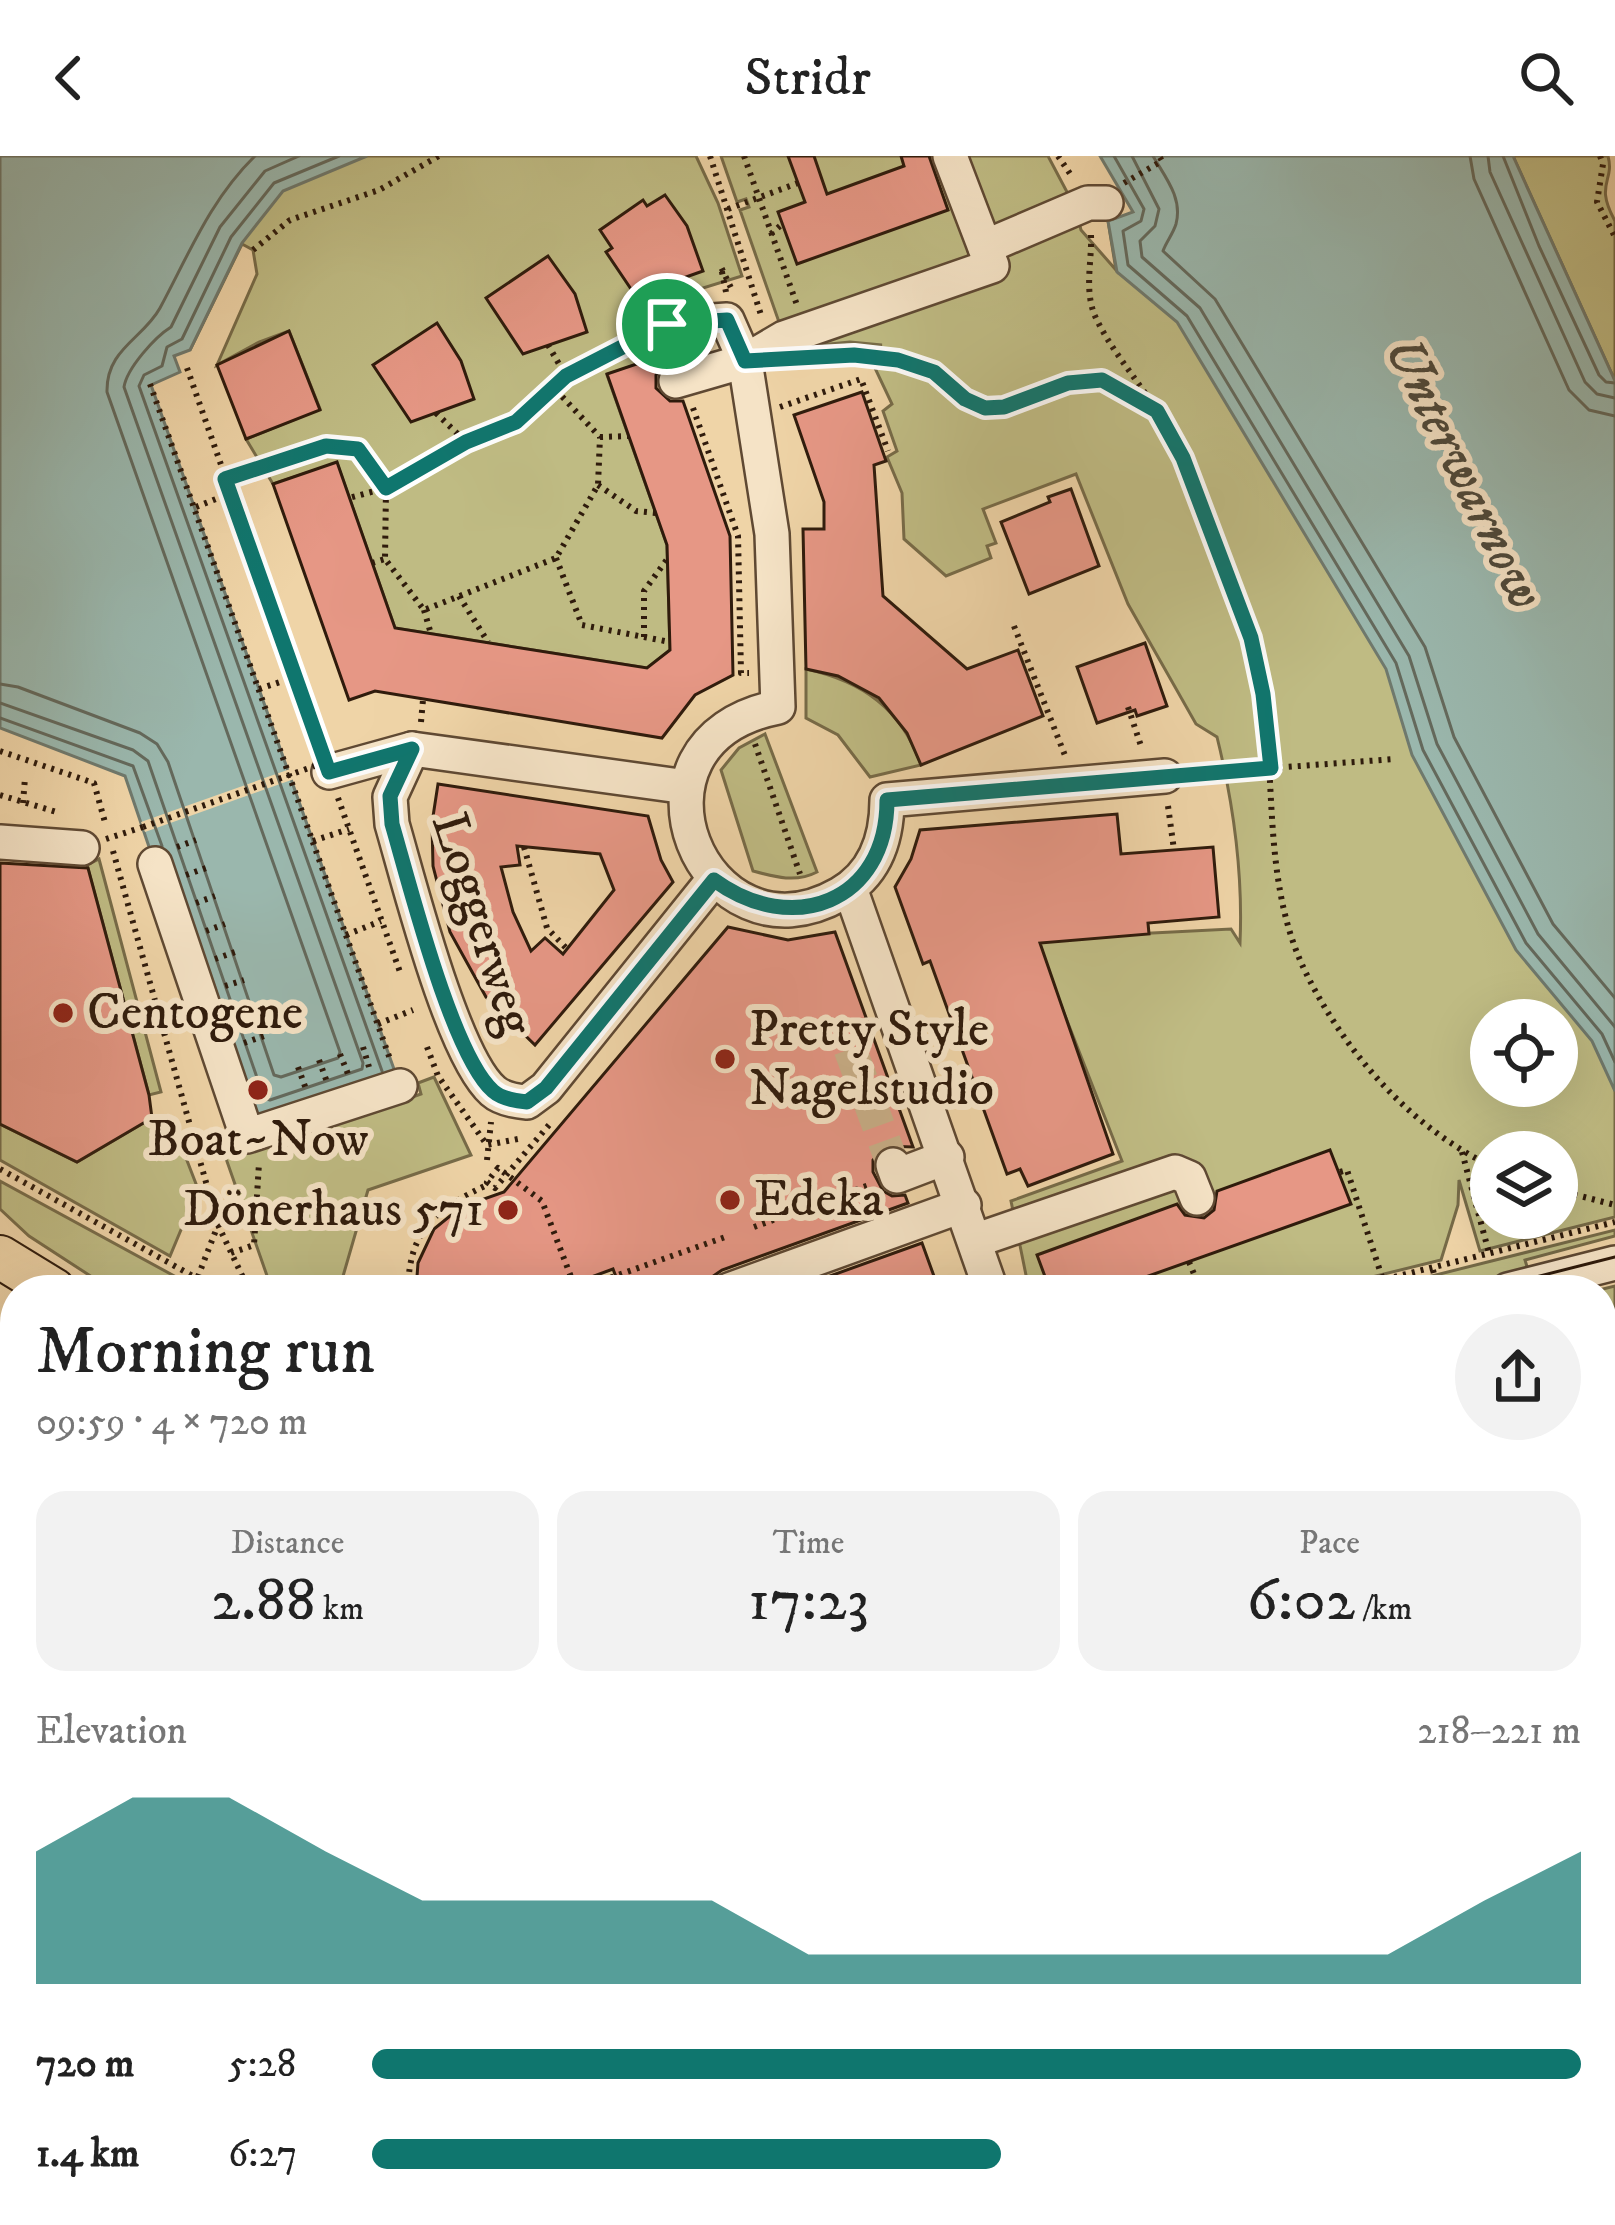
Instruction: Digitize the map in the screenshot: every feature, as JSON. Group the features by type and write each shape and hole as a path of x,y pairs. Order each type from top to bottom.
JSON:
{"main road":[{"path":"0,1257 30,1275"}],"street":[{"path":"679,380 745,361 784,338 992,266 950,156"},
{"path":"985,247 1105,197"},
{"path":"667,324 726,304 745,361 772,534 778,707 731,723 699,752 687,787 690,840 714,880 766,908 824,903 850,888 869,869 881,847 887,800 1156,777"},
{"name":"Loggerweg","path":"412,749 390,796 392,824 450,1009 477,1073 496,1094 527,1102 546,1088 714,880"},
{"name":"Loggerweg","path":"327,767 412,749 687,787"},
{"path":"0,842 97,833"},
{"path":"155,864 247,1136 385,1078"},
{"path":"850,888 985,1275"},
{"path":"895,1170 947,1157"},
{"path":"976,1240 1175,1172 1189,1178 1196,1198"},
{"path":"770,1275 964,1205"},
{"path":"1567,1275 1615,1263"}],"path":[{"path":"253,250 290,220 379,190 439,156"},
{"path":"710,156 763,322"},
{"path":"744,156 799,310"},
{"path":"1058,156 1105,197"},
{"path":"1159,156 1162,161 1105,197 1091,242 1088,286 1094,314 1183,458 1251,638 1271,768 1277,879 1303,968 1335,1027 1365,1066 1411,1111 1470,1156"},
{"path":"1600,156 1597,202 1615,238"},
{"path":"728,209 798,183"},
{"path":"771,234 782,224"},
{"path":"349,498 386,488 466,442 516,422 566,376 667,324"},
{"path":"548,345 566,376"},
{"path":"832,356 898,360 934,372 965,399 985,408 1004,407 1068,383 1102,380 1157,411"},
{"path":"187,368 405,987"},
{"path":"754,416 861,379 888,452"},
{"path":"679,380 738,536 734,550 736,646 741,673"},
{"path":"150,384 378,1024 385,1078"},
{"path":"424,610 556,558 598,485 600,437 555,388"},
{"path":"436,412 466,442"},
{"path":"600,437 628,436"},
{"path":"225,479 326,446 358,449 386,488 385,559 424,610 431,634"},
{"path":"715,472 725,468"},
{"path":"598,485 635,511 656,513"},
{"path":"196,507 231,493"},
{"path":"556,558 581,625 670,642"},
{"path":"644,638 644,591 668,558"},
{"path":"372,563 385,559"},
{"path":"460,596 488,642"},
{"path":"1014,626 1067,762 1070,785"},
{"path":"259,688 295,677"},
{"path":"1128,707 1156,777 1174,850"},
{"path":"745,716 810,906"},
{"path":"0,752 94,783 97,833 218,1225 242,1275"},
{"path":"1156,777 1395,759"},
{"path":"97,833 143,827 327,767"},
{"path":"23,803 25,778"},
{"path":"0,795 67,815"},
{"path":"313,841 349,830"},
{"path":"524,847 548,928 566,949"},
{"path":"346,935 382,921"},
{"path":"378,1024 413,1010"},
{"path":"422,1032 438,1076 487,1145 523,1138"},
{"path":"363,1047 385,1078"},
{"path":"340,1054 349,1078"},
{"path":"319,1060 328,1085"},
{"path":"298,1066 307,1093"},
{"path":"232,1253 254,1245 259,1132"},
{"path":"1462,1152 1489,1254"},
{"path":"410,1275 413,1244 428,1222 489,1184 498,1168 542,1201 570,1275"},
{"path":"0,1169 189,1275"},
{"path":"754,1227 895,1170"},
{"path":"1340,1172 1347,1170 1381,1275"},
{"path":"1578,1195 1615,1205"},
{"path":"1405,1275 1615,1222"},
{"path":"198,1275 218,1225"},
{"path":"618,1275 728,1236"},
{"path":"1189,1262 1194,1275"},
{"path":"1432,1269 1434,1275"}],"shaded area":[{"path":"344,156 696,156 718,203 742,276 667,299 666,354 607,375 667,545 670,650 647,668 395,628 337,463 273,484 246,439 320,409 289,331 217,365 257,274 253,250 242,244 190,350 203,307 265,197"},
{"path":"721,156 1048,156 1076,209 1081,230 1116,270 1108,221 1134,213 1615,1018 1615,1217 1578,1226 1578,1131 1470,1131 1470,1217 1459,1180 1458,1205 1441,1260 1380,1275 1026,1275 1011,1201 1122,1161 1035,939 1231,929 1240,943 1236,839 1217,737 1196,724 1128,604 1076,474 983,509 996,543 987,546 991,558 946,576 904,539 902,493 887,457 897,451 883,411 892,404 865,347 882,345 850,342 788,348 740,210 749,207 746,199 737,202"},
{"path":"1513,156 1608,156 1605,191 1615,221 1615,381"},
{"path":"806,669 845,681 877,700 903,728 921,765 870,777 838,735 806,718"},
{"path":"765,734 817,872 809,875 785,878 753,871 721,770 739,748"},
{"path":"99,859 161,1092 149,1095 87,865"},
{"path":"434,1077 471,1155 368,1190 343,1275 267,1275 223,1150 391,1093 396,1103 421,1094 418,1083"},
{"path":"152,1118 174,1127 198,1189 170,1256 0,1160 0,1124 77,1162"},
{"path":"0,1181 172,1275 89,1275 29,1236 0,1209"},
{"path":"1615,1230 1615,1236 1525,1260 1528,1270 1510,1275 1436,1275"},
{"path":"1476,1239 1528,1239 1480,1251"}],"water":[{"path":"0,156 367,156 283,191 242,243 190,350 174,356 180,372 151,385 400,1086 247,1136 125,776 0,728"},
{"name":"Unterwarnow","path":"1100,156 1513,156 1615,381 1615,1091 1592,1041 1578,1024 1578,999 1557,999 1516,950 1412,755 1386,669 1177,322 1117,272 1108,221 1133,212"}],"pier":[{"path":"293,768 297,778 145,832 141,822"}],"building":[{"path":"788,156 814,156 827,194 904,166 901,156 929,156 948,210 797,264 778,212 805,202"},
{"path":"665,195 687,226 703,271 658,287 655,281 631,289 606,252 612,248 600,230 643,200 647,206"},
{"path":"548,256 575,294 587,332 523,354 486,298"},
{"path":"437,323 461,361 474,399 411,422 373,365"},
{"path":"289,331 320,410 246,439 217,365"},
{"path":"666,354 669,361 656,375 656,388 670,401 683,401 730,536 733,675 695,695 662,738 375,691 349,700 273,484 337,462 395,628 647,668 670,650 667,545 607,374"},
{"path":"862,392 886,461 874,465 883,596 967,669 1018,650 1043,716 921,765 907,733 879,698 838,676 806,669 803,529 824,529 824,502 794,415"},
{"path":"1071,489 1099,566 1029,594 1001,522"},
{"path":"1145,643 1167,706 1137,716 1135,710 1097,723 1077,667"},
{"path":"438,784 648,816 673,882 535,1045 486,997 450,932 433,866 432,823","holes":["517,846 600,854 614,890 563,954 545,938 531,951 513,912 501,867 520,865"]},
{"path":"1117,814 1121,854 1213,847 1219,917 1148,923 1149,934 1040,943 1113,1154 1028,1186 1020,1169 1007,1174 930,961 923,964 895,887 920,830"},
{"name":"Centogene","path":"0,863 88,868 149,1095 152,1118 77,1162 0,1124"},
{"path":"728,927 788,940 835,932 913,1147 885,1146 873,1160 873,1172 883,1191 905,1195 908,1203 715,1275 615,1275 613,1269 597,1275 417,1275 434,1229 461,1207 504,1192"},
{"path":"1330,1150 1351,1204 1151,1275 1044,1275 1037,1255 1177,1204 1185,1215 1204,1218 1214,1210 1217,1191"},
{"path":"922,1243 934,1275 833,1275"}],"tunnel":[{"path":"850,1049 893,1165"}],"tram line":[{"path":"1544,1275 1615,1257"}],"place":[{"name":"Centogene","path":"63,1013"},
{"name":"Pretty Style Nagelstudio","path":"725,1059"},
{"name":"Boat~Now","path":"258,1090"},
{"name":"Edeka","path":"730,1200"},
{"name":"Dönerhaus 571","path":"508,1210"}],"route":[{"path":"727,320 745,361 854,355 898,360 934,372 965,399 985,408 1004,407 1068,383 1102,380 1157,411 1183,458 1251,638 1271,768 887,800 881,847 869,869 850,888 824,903 766,908 714,880 546,1088 527,1102 514,1101 496,1094 477,1073 450,1009 392,824 390,796 412,749 329,772 225,479 326,446 358,449 386,488 466,442 516,422 566,376 667,324 727,320"}]}
